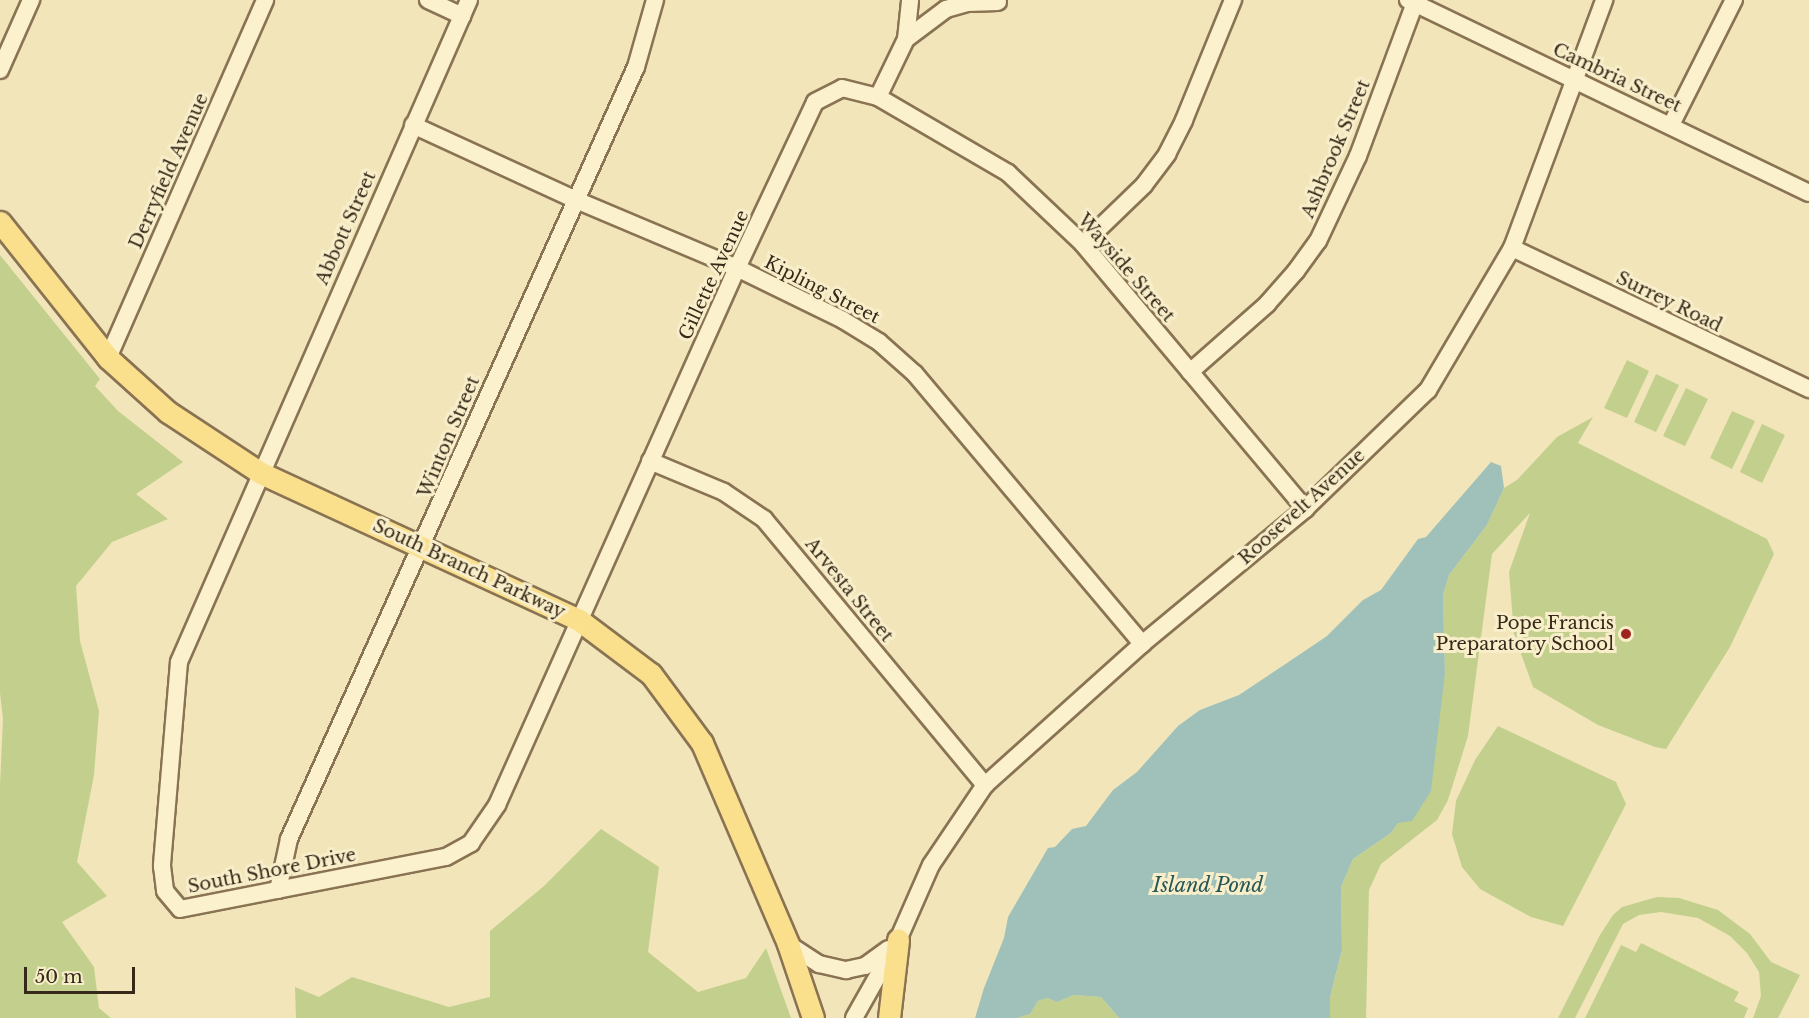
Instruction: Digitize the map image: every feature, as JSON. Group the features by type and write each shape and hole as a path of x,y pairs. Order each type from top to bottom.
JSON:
{"main road":[{"name":"South Branch Parkway","path":"0,222 108,358 168,412 261,473 579,620 651,674 702,744 788,944 813,1018"},
{"name":"Roosevelt Avenue","path":"890,1018 898,940"}],"street":[{"path":"0,70 31,0"},
{"name":"Derryfield Avenue","path":"108,358 265,0"},
{"path":"428,0 462,16"},
{"name":"Abbott Street","path":"261,473 469,0"},
{"name":"Winton Street","path":"278,890 290,839 423,548 640,57 654,0"},
{"path":"878,97 906,39 910,0"},
{"path":"1083,244 1144,185 1167,154 1184,120 1233,0"},
{"name":"Roosevelt Avenue","path":"854,1018 898,940 931,865 985,785 1142,644 1305,509 1428,390 1512,248 1604,0"},
{"path":"1671,124 1734,0"},
{"path":"906,39 946,9 967,3 998,1"},
{"name":"Cambria Street","path":"1413,1 1671,124 1809,193"},
{"name":"Ashbrook Street","path":"1190,372 1267,303 1296,271 1318,241 1358,156 1413,1"},
{"name":"Gillette Avenue","path":"579,620 737,268 815,102 842,88 878,97"},
{"name":"Wayside Street","path":"878,97 1008,173 1083,244 1305,509"},
{"name":"Kipling Street","path":"413,125 576,200 737,268 855,326 899,358 915,374 1142,644"},
{"name":"Surrey Road","path":"1512,248 1809,389"},
{"name":"Arvesta Street","path":"650,461 729,495 764,519 985,785"},
{"name":"South Shore Drive","path":"261,473 179,662 162,866 165,891 180,909 447,857 471,843 497,805 579,620"},
{"path":"788,944 819,964 846,970 865,966 877,959 898,940"}],"green space":[{"path":"0,255 100,379 95,386 118,411 183,462 136,494 168,519 112,542 76,586 80,641 99,711 94,775 77,862 107,896 62,922 94,967 99,1008 111,1018 0,1018 0,786 3,719 0,693"},
{"path":"1627,360 1649,371 1627,418 1604,408"},
{"path":"1656,374 1679,385 1656,432 1634,422"},
{"path":"1686,388 1708,399 1685,446 1663,436"},
{"path":"1732,411 1755,421 1732,469 1710,458"},
{"path":"1593,417 1578,443 1767,539 1774,554 1730,647 1666,749 1598,725 1533,687 1514,634 1509,572 1530,513 1492,554 1468,736 1448,800 1437,820 1381,864 1369,890 1366,1018 1330,1018 1330,997 1342,950 1341,887 1353,859 1391,833 1398,823 1445,673 1443,595 1449,575 1487,525 1504,488 1517,480 1557,437"},
{"path":"1762,424 1785,435 1762,483 1740,472"},
{"path":"1498,726 1616,782 1626,804 1563,926 1531,917 1480,889 1462,867 1452,834 1456,801 1475,760"},
{"path":"601,829 659,867 648,952 698,992 746,978 766,948 791,1018 296,1018 295,987 319,997 352,977 449,1007 490,997 490,931 544,886"},
{"path":"1657,897 1679,898 1718,910 1750,934 1771,962 1800,975 1778,1018 1753,1018 1761,996 1759,972 1747,953 1730,936 1698,918 1661,912 1639,915 1623,924 1575,1018 1558,1018 1600,935 1613,915 1622,907"},
{"path":"1641,943 1739,992 1734,1001 1748,1008 1744,1018 1585,1018 1621,945 1636,952"},
{"path":"1074,995 1101,997 1119,1018 1017,1018 1030,1014 1038,1001 1047,998 1057,1002"}],"water":[{"name":"Island Pond","path":"1491,462 1501,466 1504,488 1487,525 1449,575 1443,595 1445,673 1431,791 1412,821 1398,823 1391,833 1353,859 1341,887 1342,950 1330,997 1330,1018 1119,1018 1101,997 1074,995 1057,1002 1047,998 1038,1001 1030,1014 1017,1018 975,1018 1004,938 1008,917 1048,848 1055,847 1072,829 1086,826 1113,790 1137,772 1178,726 1200,710 1239,695 1287,663 1327,636 1363,600 1381,590 1418,539 1426,537"}],"place":[{"name":"Pope Francis Preparatory School","path":"1626,634"}]}
